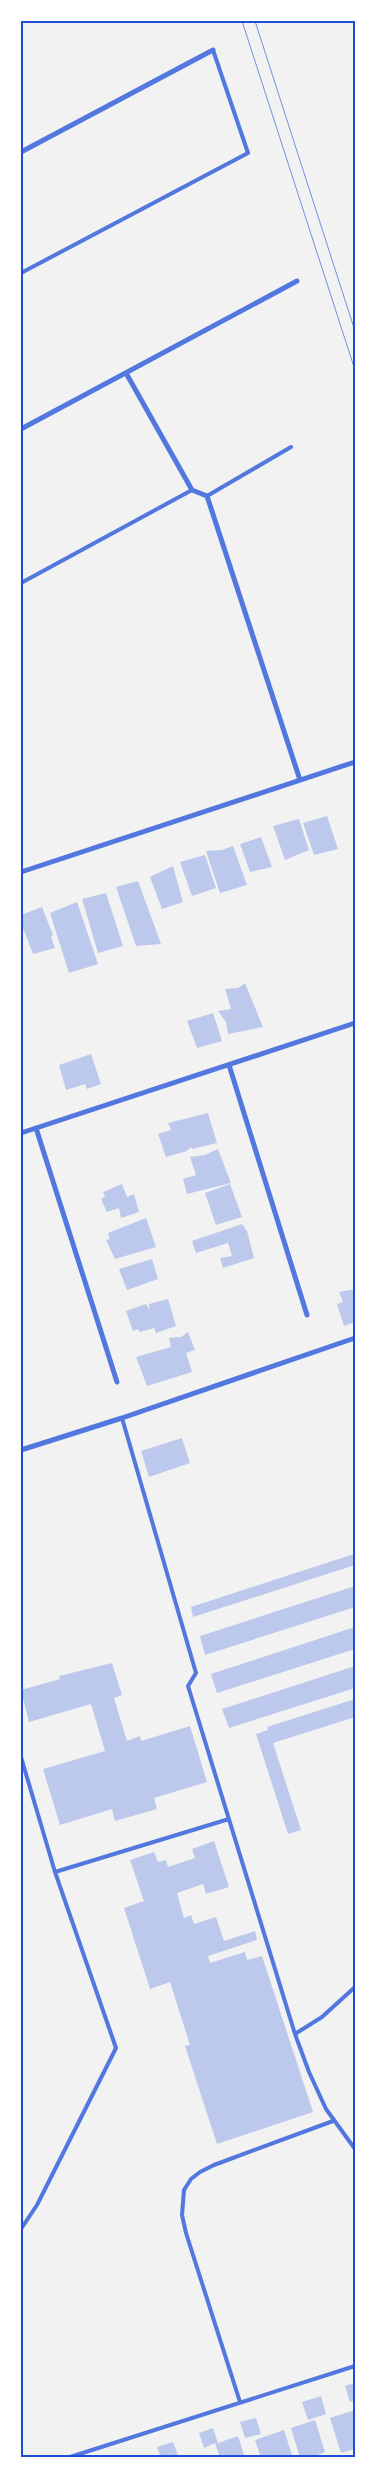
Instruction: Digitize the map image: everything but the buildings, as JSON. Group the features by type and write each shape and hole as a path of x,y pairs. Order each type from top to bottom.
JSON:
{"street":[{"path":"21,152 213,50"},
{"path":"21,428 297,281"},
{"path":"126,373 192,490 207,496 300,780"},
{"path":"21,872 355,762"},
{"path":"21,1133 355,1023"},
{"path":"229,1065 307,1316"},
{"path":"36,1128 117,1382"},
{"path":"21,1450 122,1418 355,1338"}],"lane":[{"path":"21,273 248,153 213,50"},
{"path":"207,496 291,447"},
{"path":"21,583 192,490"},
{"path":"122,1418 196,1674 188,1686 295,2034 317,2090 333,2121 355,2149"},
{"path":"21,1757 55,1872 116,2048 37,2205 21,2229"},
{"path":"55,1872 229,1819"},
{"path":"295,2034 322,2018 355,1987"},
{"path":"240,2402 186,2233 182,2215 184,2190 191,2179 214,2165 333,2121"},
{"path":"67,2458 355,2366"}],"tram line":[{"path":"242,21 355,370"},
{"path":"255,21 355,331"}]}
